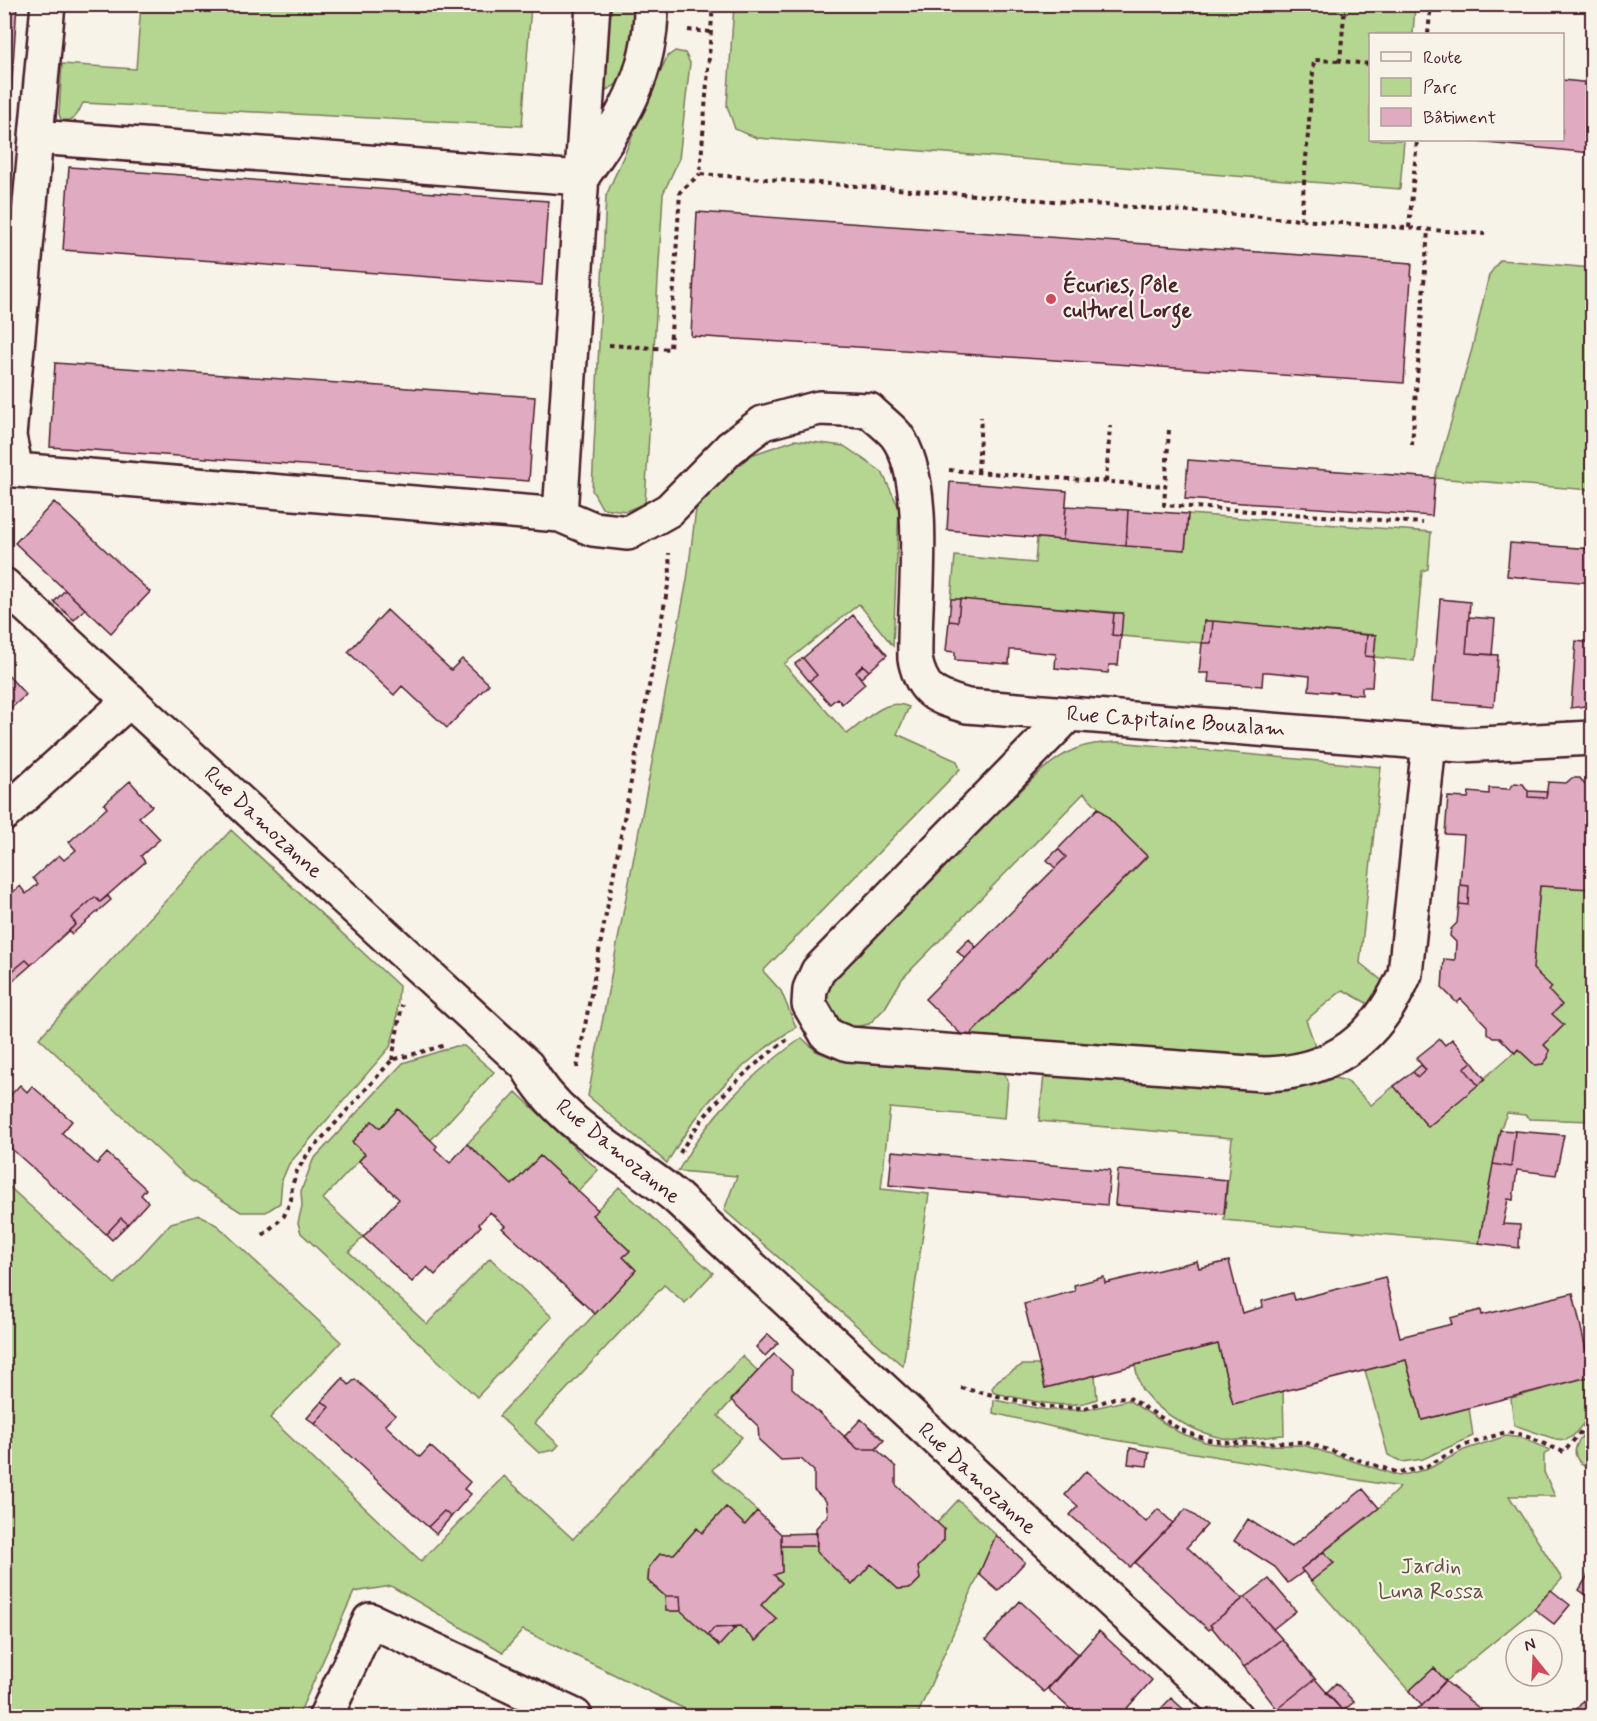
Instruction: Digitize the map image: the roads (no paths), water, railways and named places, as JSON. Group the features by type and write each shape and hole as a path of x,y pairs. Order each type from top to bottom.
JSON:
{"street":[{"path":"48,4 36,137 581,178"},
{"path":"560,514 593,4"},
{"path":"581,178 614,130 643,74 652,28 651,4"},
{"name":"Rue Capitaine Boualam","path":"36,137 9,436 16,470 560,514 593,529 628,533 669,510 730,448 763,423 819,408 869,410 896,436 910,467 919,527 915,659 918,677 927,689 939,697 967,706 1429,743 1506,744 1593,738"},
{"name":"Rue Damozanne","path":"4,585 527,1066 536,1083 571,1119 676,1197 1235,1716"},
{"path":"4,814 130,700"},
{"path":"1069,714 818,971 810,989 809,1004 827,1035 848,1044 1263,1074 1296,1072 1332,1059 1355,1046 1377,1022 1396,996 1405,974 1429,743"},
{"path":"326,1716 369,1620 575,1716"}],"place":[{"name":"Écuries, Pôle culturel Lorge","path":"1051,299"}],"park label":[{"name":"Jardin Luna Rossa","path":"1431,1580"}]}
